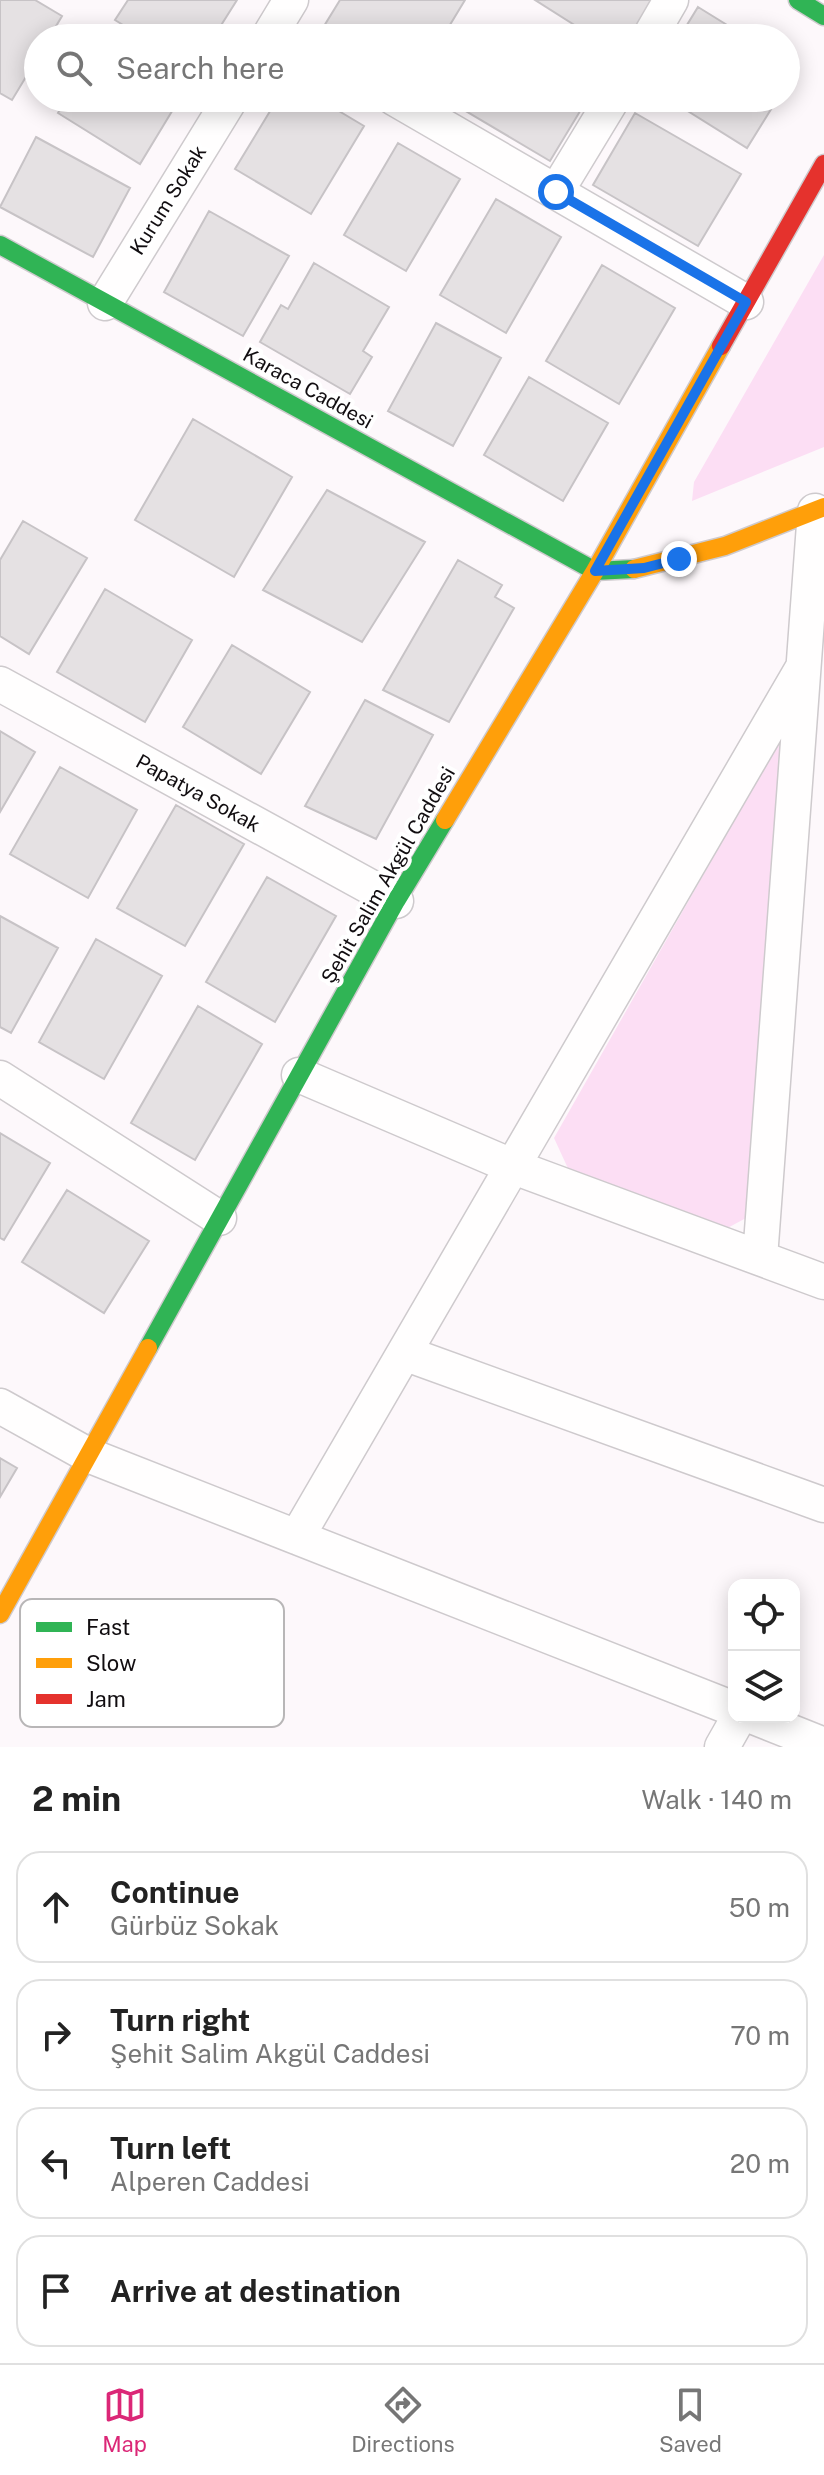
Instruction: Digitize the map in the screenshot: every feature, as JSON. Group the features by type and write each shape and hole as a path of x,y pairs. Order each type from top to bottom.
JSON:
{"main road":[{"path":"798,0 824,16"},
{"name":"Şehit Salim Akgül Caddesi","path":"0,1614 396,901 595,571 824,164"},
{"name":"Karaca Caddesi","path":"0,245 595,571"},
{"path":"595,571 644,568 702,553 819,509"}],"street":[{"path":"657,24 671,0"},
{"name":"Kurum Sokak","path":"105,303 222,112"},
{"path":"418,112 746,302"},
{"path":"556,192 605,112"},
{"path":"760,1258 802,669 819,509"},
{"path":"297,1537 802,669"},
{"name":"Papatya Sokak","path":"0,684 396,901"},
{"path":"299,1075 514,1167 824,1282"},
{"path":"0,1078 219,1218"},
{"path":"404,1353 824,1505"},
{"path":"0,1406 88,1455 728,1707"},
{"path":"722,1747 736,1723"},
{"path":"769,1723 824,1745"}],"shaded area":[{"path":"824,255 824,447 692,501 694,482"},
{"path":"789,724 748,1217 720,1232 571,1175 554,1138"}],"building":[{"path":"0,0 35,0 62,16 57,24 24,24 24,80 12,100 0,93"},
{"path":"128,0 237,0 222,24 121,24 115,20"},
{"path":"340,0 465,0 450,24 325,24"},
{"path":"535,0 659,0 644,24 573,24"},
{"path":"698,7 725,24 688,24"},
{"path":"59,112 172,112 140,164"},
{"path":"270,112 340,112 364,126 311,214 235,169"},
{"path":"467,112 580,112 550,161"},
{"path":"689,112 769,112 747,148"},
{"path":"635,113 741,174 698,246 593,185"},
{"path":"36,137 130,188 93,257 0,207"},
{"path":"398,143 460,179 406,271 344,235"},
{"path":"496,199 561,237 506,333 440,295"},
{"path":"209,211 289,256 243,336 164,292"},
{"path":"314,263 389,307 363,351 372,357 350,394 260,342 281,305 288,309"},
{"path":"602,265 675,308 619,404 546,361"},
{"path":"436,323 501,358 453,446 388,411"},
{"path":"529,377 608,423 563,501 484,455"},
{"path":"193,419 292,477 234,577 135,520"},
{"path":"327,490 425,542 362,642 263,590"},
{"path":"23,521 87,558 29,654 0,636 0,560"},
{"path":"458,560 502,585 495,597 514,608 449,722 383,690"},
{"path":"105,589 192,640 145,722 57,672"},
{"path":"232,645 310,692 261,774 183,727"},
{"path":"365,700 433,735 376,839 305,806"},
{"path":"0,731 35,752 0,812"},
{"path":"60,767 137,810 88,898 10,854"},
{"path":"176,805 244,844 185,946 117,908"},
{"path":"267,877 336,916 275,1022 206,982"},
{"path":"0,916 58,948 11,1033 0,1027"},
{"path":"96,939 162,976 104,1079 39,1042"},
{"path":"198,1006 262,1044 195,1160 131,1123"},
{"path":"0,1133 50,1163 4,1240 0,1238"},
{"path":"67,1190 149,1241 104,1313 22,1262"},
{"path":"0,1458 17,1468 0,1497"}],"traffic: fast":[{"path":"798,0 824,16"},
{"path":"0,245 595,571 634,569"},
{"path":"148,1348 396,901 445,820"}],"traffic: slow":[{"path":"445,820 595,571 721,346"},
{"path":"634,569 725,546 824,507"},
{"path":"0,1614 148,1348"}],"traffic: jam":[{"path":"721,346 824,164"}],"route":[{"path":"556,192 746,302 595,571 644,568 679,559"}]}
